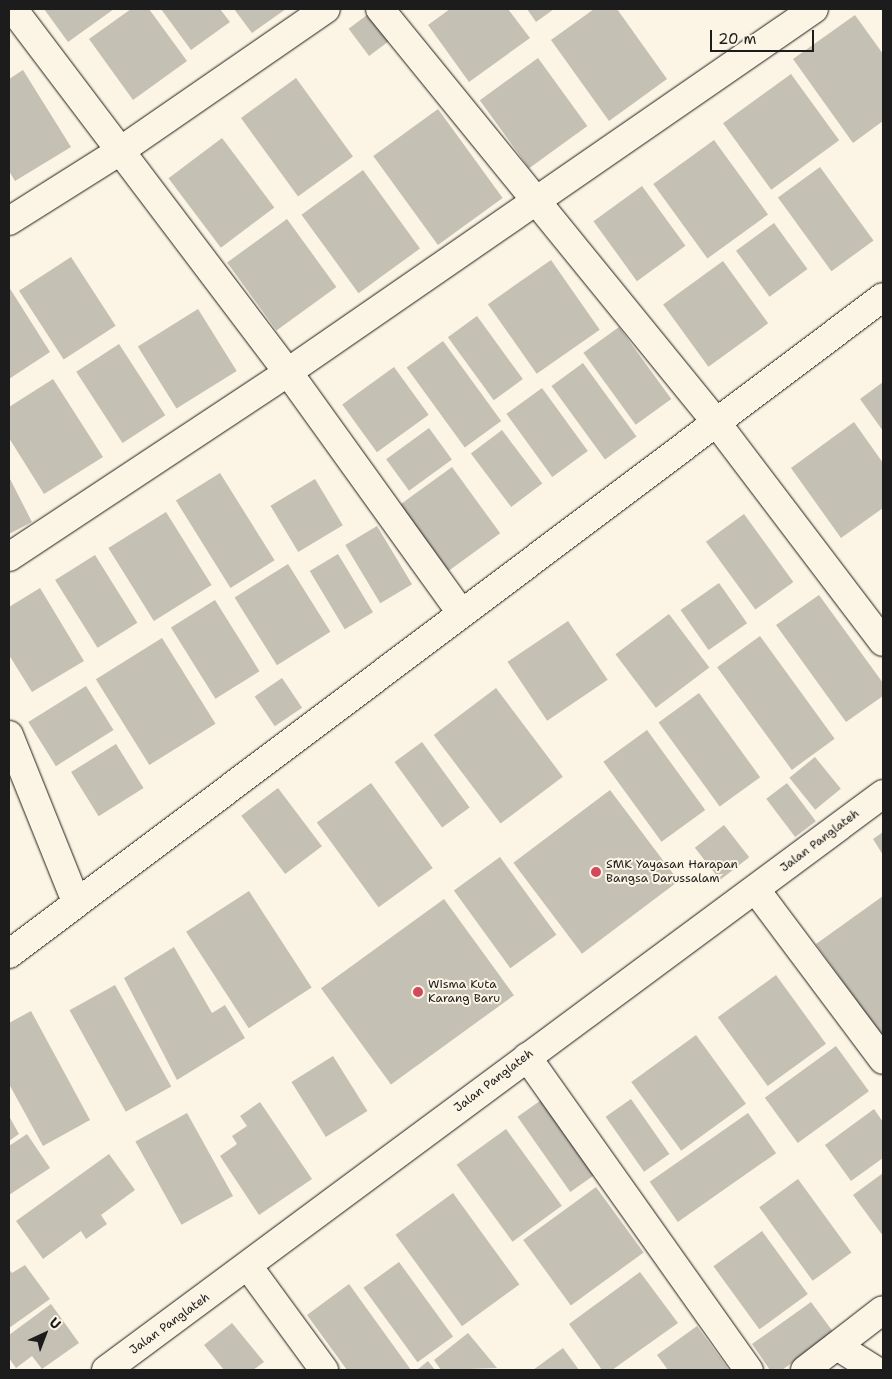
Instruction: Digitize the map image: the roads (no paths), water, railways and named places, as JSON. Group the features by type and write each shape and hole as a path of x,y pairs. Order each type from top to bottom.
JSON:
{"street":[{"path":"13,9 288,372 461,614"},
{"path":"9,221 120,151 326,9"},
{"path":"380,9 716,422 883,642"},
{"path":"9,557 288,372 814,9"},
{"path":"9,954 883,297"},
{"path":"9,735 76,902"},
{"name":"Jalan Panglateh","path":"106,1370 248,1266 527,1056 756,890 883,794"},
{"path":"756,890 883,1060"},
{"path":"527,1056 749,1370"},
{"path":"248,1266 324,1370"},
{"path":"806,1370 883,1310"},
{"path":"837,1346 875,1370"}],"place":[{"name":"SMK Yayasan Harapan Bangsa Darussalam","path":"596,872"},
{"name":"Wisma Kuta Karang Baru","path":"418,992"}]}
